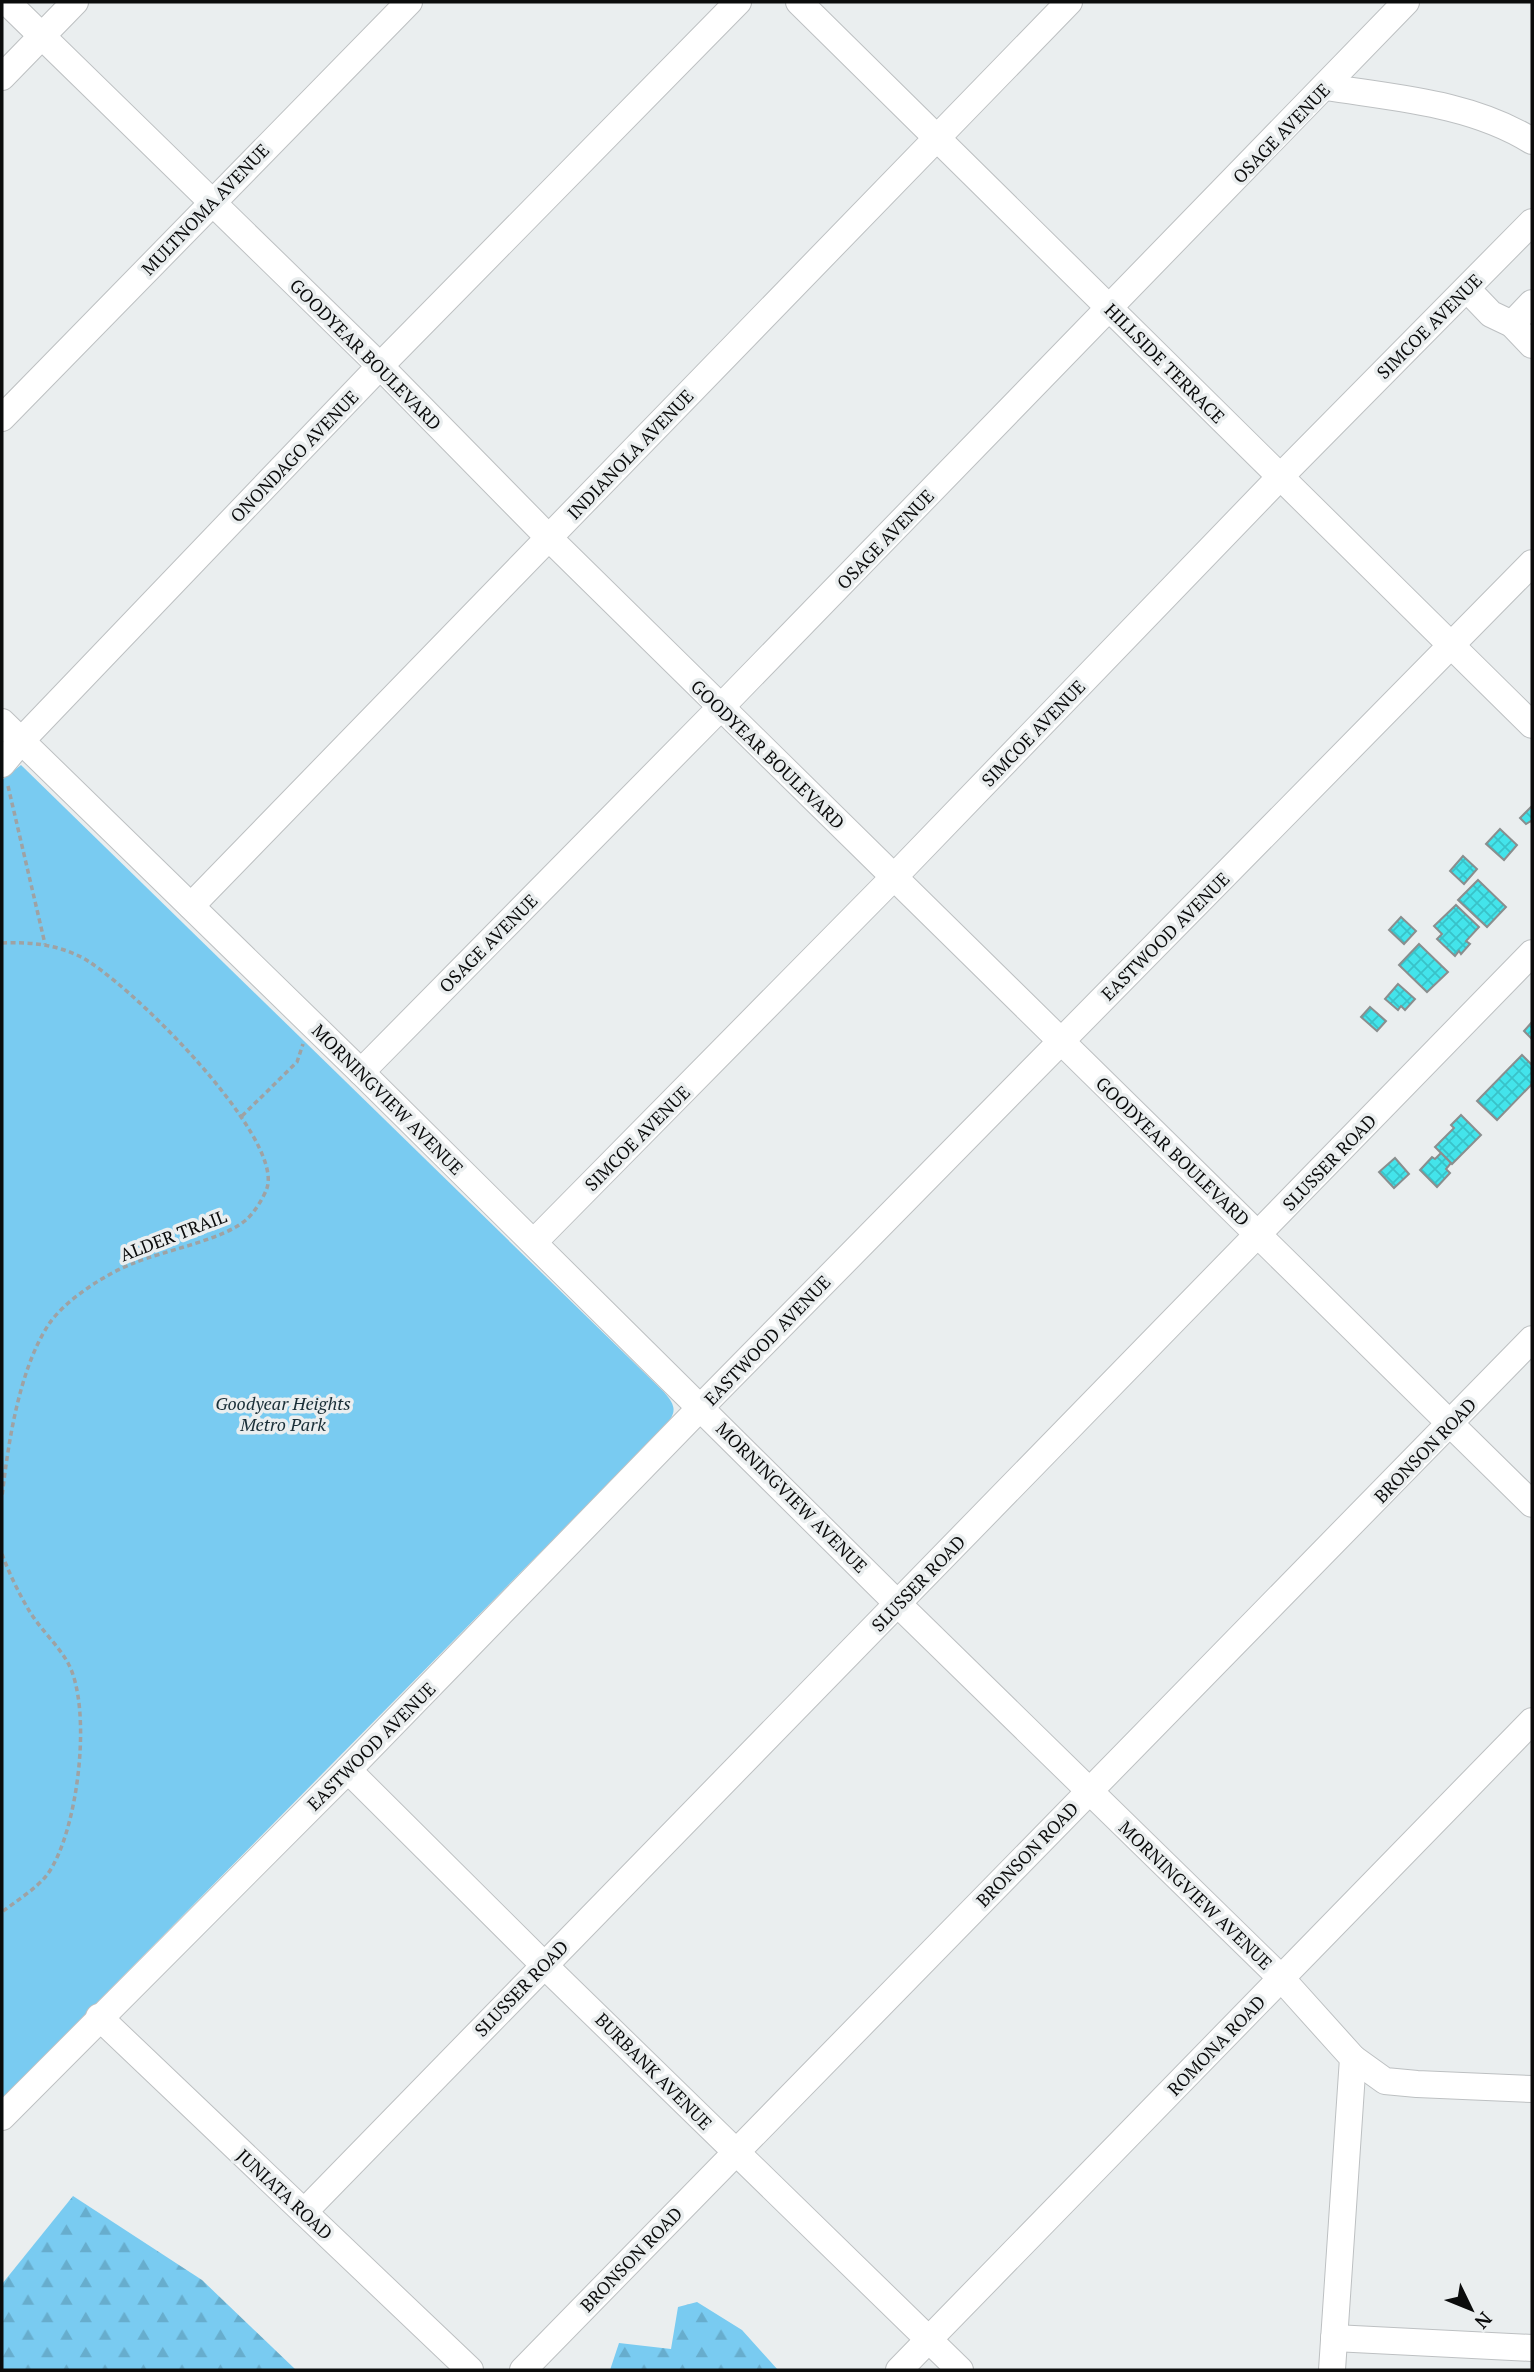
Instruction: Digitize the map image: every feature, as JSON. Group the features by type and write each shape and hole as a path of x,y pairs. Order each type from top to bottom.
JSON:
{"street":[{"name":"GOODYEAR BOULEVARD","path":"7,2 380,366 549,538 1532,1504"},
{"path":"2,77 75,2"},
{"name":"MULTNOMA AVENUE","path":"2,418 409,2"},
{"name":"ONONDAGO AVENUE","path":"2,763 380,366 738,2"},
{"name":"HILLSIDE TERRACE","path":"799,2 1532,724"},
{"name":"INDIANOLA AVENUE","path":"191,906 1069,2"},
{"name":"OSAGE AVENUE","path":"361,1072 721,707 1406,2"},
{"path":"1326,87 1469,112 1515,130 1532,141"},
{"name":"SIMCOE AVENUE","path":"534,1242 1532,222"},
{"path":"1467,289 1491,314 1512,324 1532,345"},
{"path":"1512,324 1532,303"},
{"name":"EASTWOOD AVENUE","path":"2,2117 348,1770 1061,1040 1532,563"},
{"name":"MORNINGVIEW AVENUE","path":"2,722 1281,1978 1353,2058 1385,2081 1532,2089"},
{"name":"SLUSSER ROAD","path":"304,2212 1532,953"},
{"name":"BRONSON ROAD","path":"523,2370 1532,1339"},
{"name":"ROMONA ROAD","path":"899,2370 1532,1721"},
{"name":"BURBANK AVENUE","path":"348,1770 960,2370"},
{"name":"JUNIATA ROAD","path":"99,2017 470,2370"},
{"path":"1332,2370 1353,2058"},
{"path":"1334,2338 1532,2348"}],"path":[{"path":"2,763 45,944"},
{"name":"ALDER TRAIL","path":"2,943 45,944 81,957 142,1004 217,1084 242,1116 268,1165 267,1187 249,1218 233,1229 132,1264 84,1290 49,1323 29,1364 7,1448 2,1497"},
{"path":"242,1116 297,1062 310,1022"},
{"path":"2,1554 30,1612 68,1662 77,1683 81,1719 78,1782 60,1852 46,1876 2,1912"}],"green space":[{"name":"Goodyear Heights Metro Park","path":"21,765 664,1392 672,1402 674,1411 662,1429 2,2099 2,780"},
{"path":"73,2196 202,2280 296,2370 2,2370 2,2284"},
{"path":"697,2302 742,2330 778,2370 610,2370 619,2343 671,2349 678,2307"}],"building":[{"path":"1532,806 1532,823 1531,821 1526,824 1520,818"},
{"path":"1500,829 1517,845 1504,860 1486,844"},
{"path":"1463,856 1477,869 1464,884 1450,871"},
{"path":"1478,880 1506,907 1487,927 1458,900"},
{"path":"1456,905 1479,927 1466,941 1470,944 1461,954 1459,951 1455,956 1437,939 1442,934 1434,926"},
{"path":"1401,917 1416,931 1404,944 1389,930"},
{"path":"1419,944 1448,972 1427,992 1399,965"},
{"path":"1398,984 1415,999 1405,1010 1401,1006 1398,1010 1385,999"},
{"path":"1370,1007 1386,1021 1377,1031 1361,1017"},
{"path":"1532,1022 1532,1039 1524,1031"},
{"path":"1522,1055 1532,1065 1532,1084 1497,1120 1477,1101"},
{"path":"1461,1115 1481,1135 1452,1164 1435,1147 1454,1128 1451,1125"},
{"path":"1441,1153 1451,1163 1446,1169 1450,1173 1437,1187 1420,1170 1432,1157 1435,1159"},
{"path":"1395,1158 1409,1174 1394,1188 1379,1172"}]}
